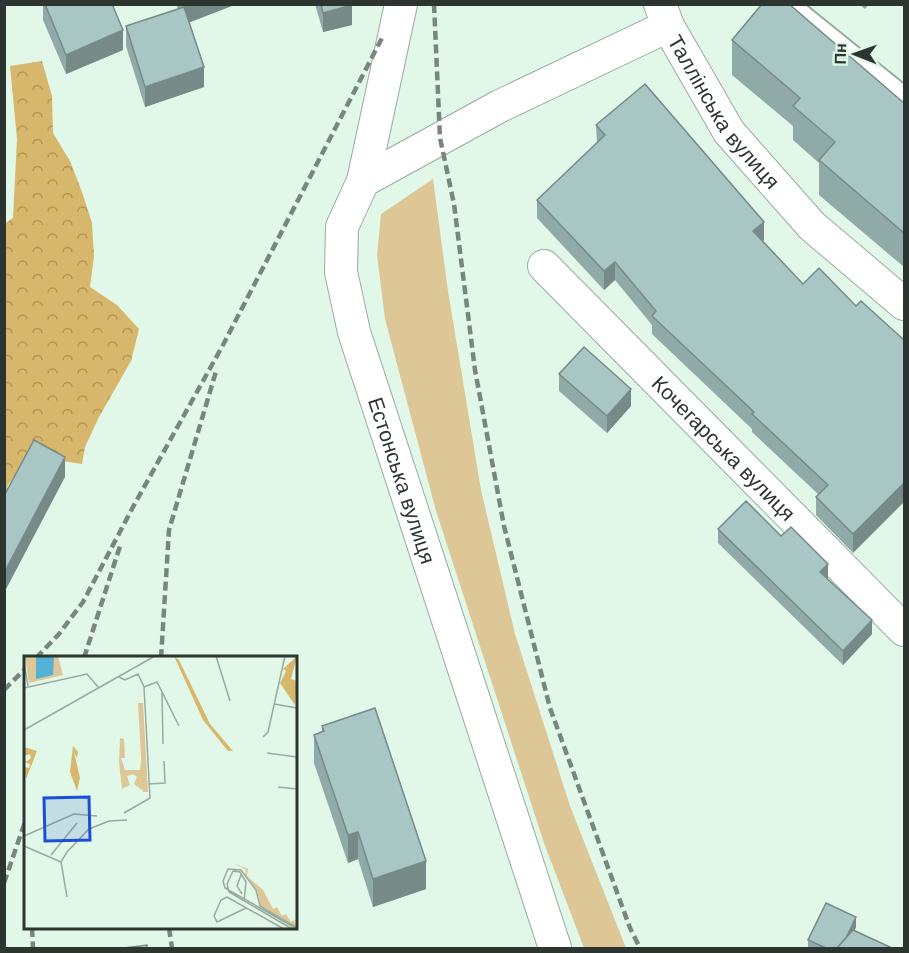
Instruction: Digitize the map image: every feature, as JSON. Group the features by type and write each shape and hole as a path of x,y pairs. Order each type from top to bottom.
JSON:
{"street":[{"name":"Естонська вулиця","path":"401,4 363,181 342,227 340,272 354,332 555,948"},
{"name":"Таллінська вулиця","path":"363,181 664,15 729,132 812,226 904,304"},
{"name":"Кочегарська вулиця","path":"544,266 904,630"}],"lane":[{"path":"791,4 904,95"}],"shaded area":[{"path":"433,179 448,291 481,490 515,634 570,806 626,948 584,948 544,843 436,511 385,319 377,255 381,214"}],"green space":[{"path":"42,61 52,96 53,133 70,161 92,223 94,256 90,287 117,305 139,329 131,361 99,417 85,447 82,464 28,456 8,485 5,497 4,224 13,218 17,139 10,66"}],"building":[{"path":"45,4 112,4 123,30 66,55"},
{"path":"321,4 352,4 352,5 323,13"},
{"path":"762,4 789,4 904,103 904,233 819,160 835,142 793,106 800,98 732,40"},
{"path":"184,7 204,67 145,87 126,26"},
{"path":"645,84 764,222 753,231 803,284 819,268 856,306 861,301 904,340 904,483 853,534 816,497 828,485 652,316 656,311 615,262 604,271 537,200 605,135 596,125"},
{"path":"584,347 631,389 607,416 559,374"},
{"path":"34,440 65,457 4,573 4,496"},
{"path":"746,501 781,536 791,527 828,564 820,572 872,620 843,651 718,529"},
{"path":"375,708 426,861 373,879 358,832 348,835 314,735 324,731 322,726"},
{"path":"826,903 856,917 846,938 837,948 826,948 808,940"},
{"path":"853,930 892,948 837,948"},
{"path":"147,945 147,948 124,948"}],"railway":[{"path":"434,4 440,138 454,204 475,370 504,526 550,708 630,928 640,948"},
{"path":"38,656 59,634 83,602 223,345 382,38"},
{"path":"161,656 169,530 217,368"},
{"path":"85,656 121,543"},
{"path":"4,690 24,670"},
{"path":"4,883 24,825"},
{"path":"32,929 33,948"},
{"path":"169,929 172,948"}]}
